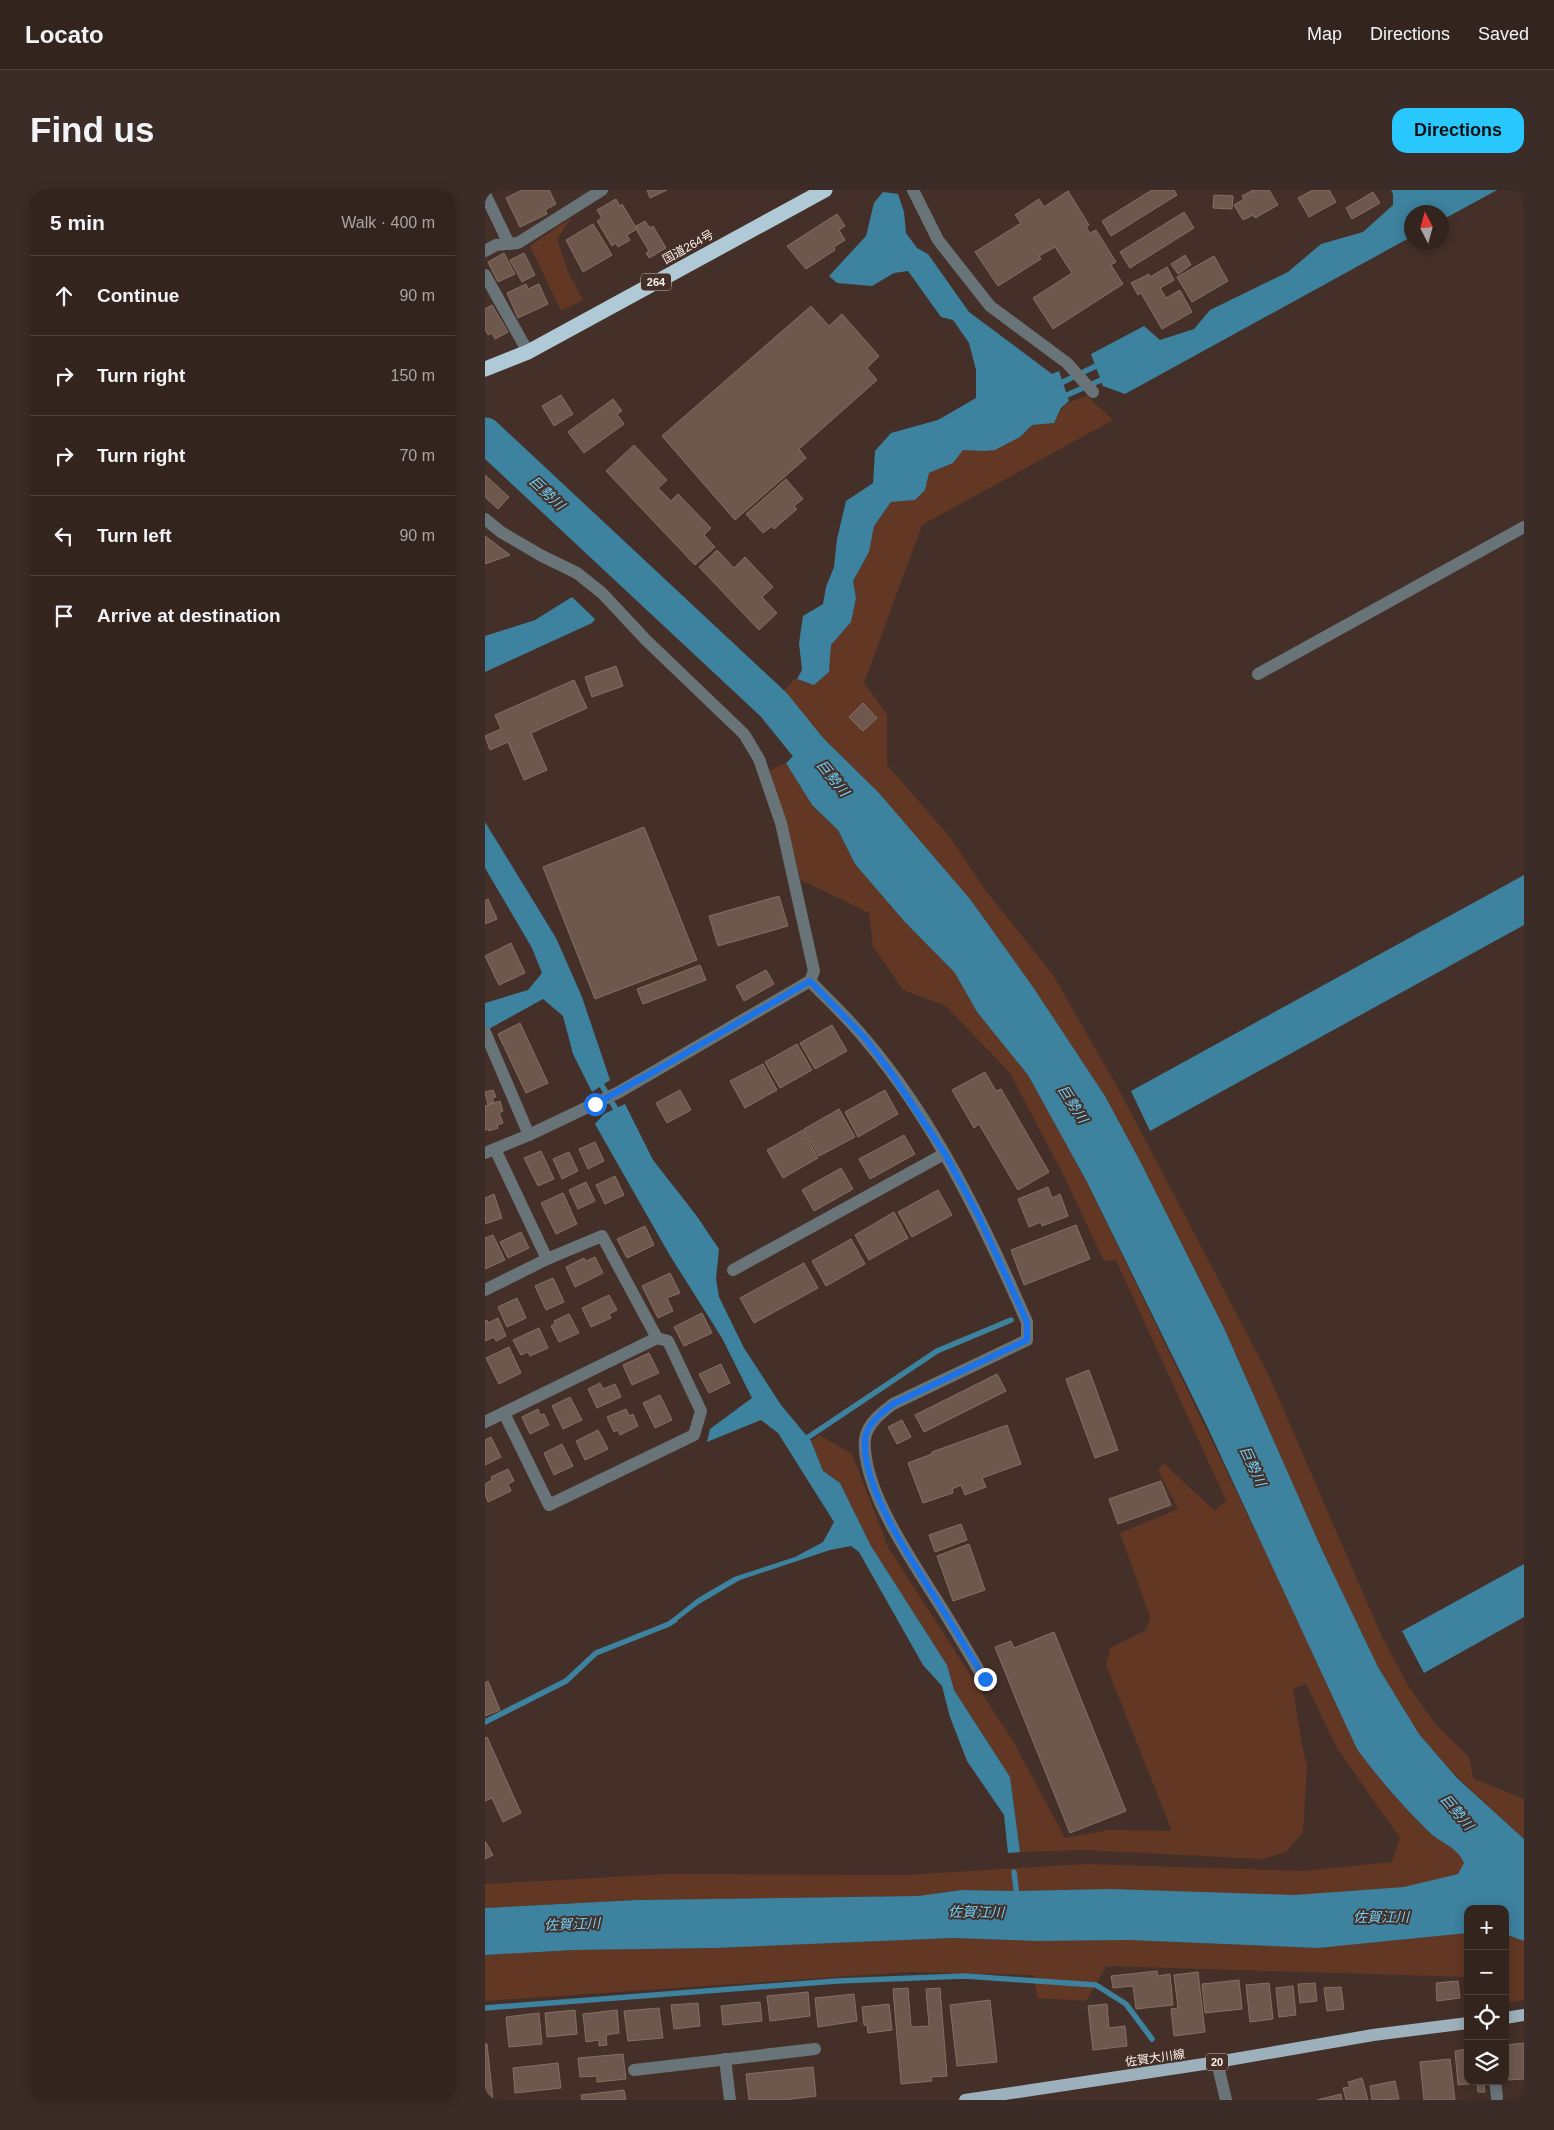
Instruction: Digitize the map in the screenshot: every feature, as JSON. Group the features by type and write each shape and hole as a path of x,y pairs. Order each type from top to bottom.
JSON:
{"highway":[{"name":"国道264号","path":"485,370 529,352 825,190"}],"main road":[{"path":"1509,2018 1524,2016"},
{"name":"佐賀大川線","path":"965,2100 1217,2062 1373,2035 1464,2024"}],"street":[{"path":"485,251 496,245 518,243 602,190"},
{"path":"913,190 938,240 990,306 1067,362 1093,392"},
{"path":"485,194 509,244"},
{"path":"485,275 529,352"},
{"path":"485,519 501,532 583,578 602,593 646,640 744,734 759,759 781,823 815,970 810,981 619,1092 529,1135 490,1151 547,1259"},
{"path":"1258,674 1524,527"},
{"path":"810,981 865,1038 892,1074 945,1154 1001,1264 1027,1322 1027,1340 893,1404 875,1418 865,1437 865,1461 896,1536 985,1679"},
{"path":"486,1033 529,1135"},
{"path":"733,1270 945,1154"},
{"path":"485,1290 547,1259 602,1236 657,1338"},
{"path":"485,1422 657,1338 668,1341 701,1411 694,1436 549,1505 504,1413"},
{"path":"634,2070 815,2049"},
{"path":"725,2059 730,2100"},
{"path":"1217,2062 1226,2100"},
{"path":"1496,2085 1497,2097"}],"shaded area":[{"path":"571,218 557,239 569,274 583,300 561,311 530,246"},
{"path":"1087,396 1113,420 922,525 864,683 887,714 887,765 950,837 986,891 1053,975 1119,1090 1269,1376 1382,1637 1409,1687 1436,1725 1469,1757 1473,1778 1524,1799 1524,1839 1457,1777 1419,1734 1378,1667 1322,1550 1224,1328 1105,1096 1033,987 970,899 879,794 818,733 782,692 795,679 814,685 829,672 831,645 851,622 856,598 853,581 869,552 874,526 891,502 915,500 925,490 929,473 953,463 963,450 984,451 1020,437 1032,425 1054,423 1066,405"},
{"path":"786,763 812,805 838,830 855,864 904,921 955,973 977,1012 1028,1075 1087,1182 1251,1522 1387,1788 1430,1833 1460,1853 1479,1875 1384,1900 962,1890 918,1896 637,1900 485,1908 485,1884 668,1874 906,1875 1085,1864 1302,1871 1392,1862 1400,1838 1337,1748 1306,1684 1293,1689 1307,1766 1303,1832 1286,1852 1262,1859 1084,1850 1020,1852 1010,1777 954,1690 947,1665 871,1546 840,1483 823,1471 811,1441 819,1435 852,1454 888,1547 1014,1743 1065,1838 1108,1830 1172,1831 1106,1665 1110,1648 1146,1630 1150,1617 1120,1533 1178,1509 1158,1470 1163,1463 1215,1511 1226,1500 1116,1260 1104,1261 1064,1176 1010,1073 946,1006 903,990 873,946 869,913 801,880 770,770"},
{"path":"1464,1933 1464,1977 1106,1966 1086,2001 1037,1998 1034,1975 910,1972 485,2001 485,1955 574,1950 715,1948 953,1938 1036,1941 1128,1940 1318,1948"},
{"path":"1509,1935 1524,1941 1524,2000 1509,2002"}],"water":[{"path":"1391,190 1497,190 1449,216 1449,205 1404,205 1404,241 1125,394 1103,386 1091,354 1144,326 1160,340 1194,329 1210,310 1288,272 1321,244 1363,232 1393,205"},
{"path":"883,192 898,194 904,212 906,233 917,248 928,254 969,312 1052,374 1059,371 1069,401 1061,408 1054,423 1032,425 1020,437 995,450 963,450 953,463 929,473 925,490 915,500 891,502 874,526 869,552 853,581 856,598 851,622 831,645 829,672 814,685 797,679 802,670 799,643 803,616 823,604 826,587 834,567 837,539 846,501 873,483 875,451 891,433 938,420 976,398 976,370 969,343 953,320 941,317 908,271 894,273 872,286 837,283 829,276 866,236 874,203"},
{"path":"572,597 595,619 592,623 485,672 485,636 535,620"},
{"name":"佐賀江川","path":"818,733 879,793 970,899 1033,987 1105,1096 1224,1328 1322,1550 1378,1667 1419,1734 1457,1778 1524,1839 1524,1941 1509,1935 1509,1905 1464,1905 1464,1933 1318,1948 1128,1940 1036,1941 953,1938 715,1948 574,1950 485,1955 485,1908 637,1900 918,1896 962,1890 1110,1889 1295,1895 1404,1887 1458,1874 1464,1863 1453,1849 1428,1831 1409,1811 1357,1749 1206,1424 1087,1182 1028,1075 977,1012 955,973 904,921 855,864 838,830 812,805 786,763"},
{"path":"485,822 556,938 582,997 610,1080 592,1092 573,1054 563,1016 543,999 485,1031 485,1003 528,990 542,973 532,948 485,868"},
{"path":"1524,875 1524,925 1150,1131 1131,1091"},
{"path":"625,1104 653,1160 696,1215 719,1249 716,1279 719,1297 744,1348 781,1405 811,1441 823,1471 840,1483 871,1546 947,1665 954,1690 1010,1777 1020,1852 1008,1853 1004,1815 967,1761 950,1717 942,1686 923,1665 859,1552 851,1546 830,1550 740,1580 699,1604 670,1626 669,1621 698,1598 734,1577 795,1557 823,1542 834,1522 778,1433 761,1420 707,1442 710,1429 752,1398 722,1338 669,1254 595,1124 604,1114"},
{"path":"1524,1564 1524,1617 1424,1673 1402,1631"}],"building":[{"path":"522,190 549,190 556,204 545,210 547,214 520,227 506,198"},
{"path":"647,190 667,190 650,198"},
{"path":"1152,190 1174,190 1177,195 1111,236 1102,221"},
{"path":"1253,190 1269,190 1278,205 1255,218 1253,215 1243,220 1234,205 1244,199 1242,196"},
{"path":"1313,190 1329,190 1336,202 1309,217 1298,198"},
{"path":"1068,191 1089,225 1086,227 1090,233 1096,230 1116,262 1111,265 1123,284 1053,329 1033,298 1072,273 1055,247 1039,256 1041,259 998,286 975,252 1021,223 1015,215 1039,199 1044,207"},
{"path":"1373,192 1380,203 1352,219 1346,208"},
{"path":"1214,195 1233,196 1232,209 1213,208"},
{"path":"616,199 620,206 622,204 637,229 627,235 630,240 618,247 616,243 612,246 597,221 602,218 597,210"},
{"path":"1184,212 1194,228 1130,268 1120,252"},
{"path":"837,214 845,226 839,230 845,240 834,247 835,250 806,269 787,246"},
{"path":"645,221 650,228 653,226 666,248 649,258 646,253 649,251 636,226"},
{"path":"593,224 612,255 583,272 566,240"},
{"path":"504,253 515,274 498,282 488,262"},
{"path":"524,253 535,275 522,282 510,260"},
{"path":"1185,255 1191,265 1178,274 1171,264"},
{"path":"1214,256 1228,281 1192,302 1177,277"},
{"path":"1167,267 1174,280 1160,288 1166,298 1180,290 1192,312 1162,329 1141,293 1138,295 1131,283 1149,274 1150,277"},
{"path":"526,284 528,289 539,284 548,304 518,318 507,293"},
{"path":"492,305 508,332 495,339 492,333 488,335 485,329 485,309"},
{"path":"811,306 829,326 842,314 879,356 867,368 877,380 799,449 806,458 735,520 662,436"},
{"path":"561,395 573,414 554,426 542,406"},
{"path":"613,399 622,411 617,414 624,424 584,453 568,432"},
{"path":"634,445 667,480 658,488 671,501 678,494 711,528 704,535 715,547 695,565 606,471"},
{"path":"485,475 509,497 498,509 485,497"},
{"path":"786,479 803,499 794,506 797,509 774,529 772,526 763,533 746,514"},
{"path":"485,536 510,555 485,564"},
{"path":"717,550 734,568 745,557 773,587 762,597 777,613 759,630 699,567"},
{"path":"616,666 623,686 592,697 585,677"},
{"path":"574,680 587,708 531,733 547,770 524,780 508,742 490,750 485,736 501,729 495,715"},
{"path":"863,703 877,718 863,731 849,717"},
{"path":"644,827 697,960 595,999 543,867"},
{"path":"779,896 788,926 718,946 709,916"},
{"path":"488,899 497,919 485,924 485,901"},
{"path":"511,943 525,973 499,985 485,956"},
{"path":"700,965 706,980 643,1004 637,989"},
{"path":"766,970 774,984 744,1001 736,986"},
{"path":"520,1023 548,1083 526,1093 498,1034"},
{"path":"832,1025 847,1051 815,1069 800,1043"},
{"path":"797,1044 812,1070 780,1088 765,1062"},
{"path":"763,1064 777,1090 745,1108 730,1081"},
{"path":"985,1072 996,1091 1001,1089 1049,1172 1018,1190 979,1124 974,1128 952,1090"},
{"path":"493,1090 496,1097 492,1098 494,1102 488,1105 485,1092"},
{"path":"680,1090 691,1110 667,1123 656,1103"},
{"path":"885,1090 898,1114 858,1137 845,1112"},
{"path":"500,1101 503,1111 499,1113 503,1123 497,1125 498,1128 489,1131 489,1129 485,1130 485,1106"},
{"path":"839,1109 855,1137 819,1156 804,1129"},
{"path":"803,1130 818,1158 783,1178 767,1150"},
{"path":"904,1135 915,1154 870,1179 859,1159"},
{"path":"595,1142 604,1161 588,1169 579,1149"},
{"path":"541,1151 554,1179 538,1186 524,1158"},
{"path":"569,1152 578,1171 562,1179 553,1159"},
{"path":"841,1168 853,1189 814,1211 802,1190"},
{"path":"615,1176 624,1195 605,1204 596,1185"},
{"path":"586,1182 595,1201 578,1209 569,1190"},
{"path":"1048,1187 1052,1198 1060,1194 1068,1216 1042,1226 1041,1222 1029,1227 1018,1199"},
{"path":"938,1190 952,1215 912,1237 898,1212"},
{"path":"563,1193 577,1224 556,1234 541,1203"},
{"path":"494,1194 502,1218 485,1224 485,1198"},
{"path":"894,1212 908,1238 869,1260 855,1235"},
{"path":"1076,1225 1090,1259 1024,1285 1011,1250"},
{"path":"645,1226 654,1245 627,1258 617,1239"},
{"path":"521,1232 529,1248 508,1258 500,1242"},
{"path":"493,1235 505,1260 485,1269 485,1238"},
{"path":"851,1239 865,1264 826,1286 812,1261"},
{"path":"595,1257 603,1273 575,1287 566,1267 584,1258 586,1261"},
{"path":"804,1263 818,1288 754,1323 740,1298"},
{"path":"670,1273 680,1293 667,1298 673,1311 658,1318 642,1286"},
{"path":"553,1278 564,1302 546,1310 535,1286"},
{"path":"609,1295 617,1310 609,1314 611,1318 591,1327 582,1308"},
{"path":"517,1298 526,1318 507,1327 498,1307"},
{"path":"702,1313 712,1333 684,1346 674,1327"},
{"path":"569,1314 579,1333 559,1342 551,1326 555,1324 554,1321"},
{"path":"498,1318 506,1336 496,1341 494,1337 485,1341 485,1321 487,1320 488,1323"},
{"path":"539,1328 548,1348 530,1356 528,1352 521,1355 513,1340"},
{"path":"509,1347 521,1373 499,1384 486,1358"},
{"path":"649,1353 659,1373 632,1385 623,1365"},
{"path":"721,1364 730,1383 709,1393 699,1374"},
{"path":"1089,1370 1118,1450 1095,1458 1066,1379"},
{"path":"997,1374 1006,1391 924,1432 915,1415"},
{"path":"600,1383 603,1389 615,1384 621,1397 597,1408 588,1389"},
{"path":"660,1395 672,1420 655,1428 643,1403"},
{"path":"570,1397 582,1420 563,1429 552,1406"},
{"path":"538,1409 540,1415 544,1414 549,1425 530,1434 522,1417"},
{"path":"626,1409 629,1416 633,1414 638,1426 620,1435 618,1430 614,1432 607,1417"},
{"path":"902,1420 911,1437 897,1444 888,1427"},
{"path":"1007,1425 1021,1464 982,1478 986,1487 965,1495 961,1485 952,1489 953,1493 923,1503 908,1463 932,1454 932,1452"},
{"path":"598,1430 608,1449 585,1460 576,1441"},
{"path":"491,1437 501,1457 485,1465 485,1440"},
{"path":"562,1444 573,1466 554,1475 544,1453"},
{"path":"508,1469 514,1481 508,1484 511,1491 488,1502 485,1494 485,1484 492,1480 491,1477"},
{"path":"1161,1481 1171,1505 1118,1524 1109,1499"},
{"path":"961,1524 967,1540 935,1552 929,1535"},
{"path":"969,1544 985,1590 953,1601 937,1556"},
{"path":"1054,1632 1126,1811 1070,1833 995,1647 1011,1641 1014,1648"},
{"path":"488,1681 500,1710 485,1716 485,1683"},
{"path":"487,1737 521,1813 503,1822 492,1798 485,1801 485,1738"},
{"path":"485,1841 493,1855 485,1859"},
{"path":"1157,1971 1158,1976 1170,1974 1173,2005 1136,2009 1133,1986 1113,1988 1111,1976"},
{"path":"1198,1972 1205,2032 1174,2036 1171,2009 1178,2008 1174,1975"},
{"path":"1239,1980 1242,2009 1205,2013 1202,1984"},
{"path":"1458,1981 1460,1998 1437,2001 1436,1983"},
{"path":"1269,1983 1273,2019 1250,2022 1246,1985"},
{"path":"1315,1983 1317,2001 1300,2003 1298,1984"},
{"path":"1293,1986 1296,2015 1279,2017 1276,1988"},
{"path":"1341,1987 1344,2009 1327,2011 1324,1988"},
{"path":"908,1988 911,2027 929,2026 926,1989 940,1988 947,2076 931,2077 932,2081 901,2084 893,1989"},
{"path":"808,1992 810,2016 770,2021 767,1996"},
{"path":"854,1994 857,2021 818,2027 815,1998"},
{"path":"990,2000 997,2062 957,2066 950,2005"},
{"path":"760,2002 762,2021 723,2025 721,2006"},
{"path":"698,2003 700,2026 674,2029 671,2005"},
{"path":"889,2004 892,2030 868,2033 867,2025 864,2025 862,2007"},
{"path":"1107,2004 1109,2028 1125,2026 1127,2046 1093,2050 1088,2006"},
{"path":"659,2008 663,2038 628,2041 624,2011"},
{"path":"575,2010 577,2034 547,2037 545,2013"},
{"path":"617,2010 619,2033 606,2035 607,2045 599,2046 599,2040 586,2042 583,2014"},
{"path":"539,2013 542,2044 509,2047 506,2017"},
{"path":"1524,2043 1524,2079 1509,2080 1509,2045"},
{"path":"485,2044 487,2044 493,2100 485,2100"},
{"path":"1464,2050 1464,2084 1458,2085 1455,2051"},
{"path":"623,2054 626,2079 597,2082 597,2076 580,2077 578,2058"},
{"path":"1450,2059 1455,2100 1424,2100 1420,2062"},
{"path":"558,2063 561,2088 515,2093 513,2068"},
{"path":"813,2067 816,2096 784,2100 749,2100 746,2074"},
{"path":"1362,2078 1368,2100 1346,2100 1343,2088 1350,2087 1348,2082"},
{"path":"1395,2081 1399,2099 1372,2100 1370,2086"},
{"path":"1477,2085 1484,2085 1485,2092 1478,2092"},
{"path":"624,2090 626,2100 582,2100 581,2095"},
{"path":"1341,2094 1342,2100 1317,2100"}],"waterway":[{"path":"1063,382 1096,366"},
{"path":"1067,395 1101,380"},
{"name":"巨勢川","path":"485,435 774,705 836,782"},
{"path":"598,1079 620,1116"},
{"path":"804,1440 937,1351 1011,1320"},
{"path":"485,1722 566,1681 596,1653 675,1620"},
{"path":"1014,1872 1017,1897"},
{"path":"485,2008 837,1981 965,1976 1096,1985 1126,2004 1152,2039"}],"route":[{"path":"595,1104 619,1092 810,981 865,1038 892,1074 945,1154 979,1217 1027,1322 1027,1340 893,1404 875,1418 865,1437 865,1461 896,1536 985,1679"}]}
